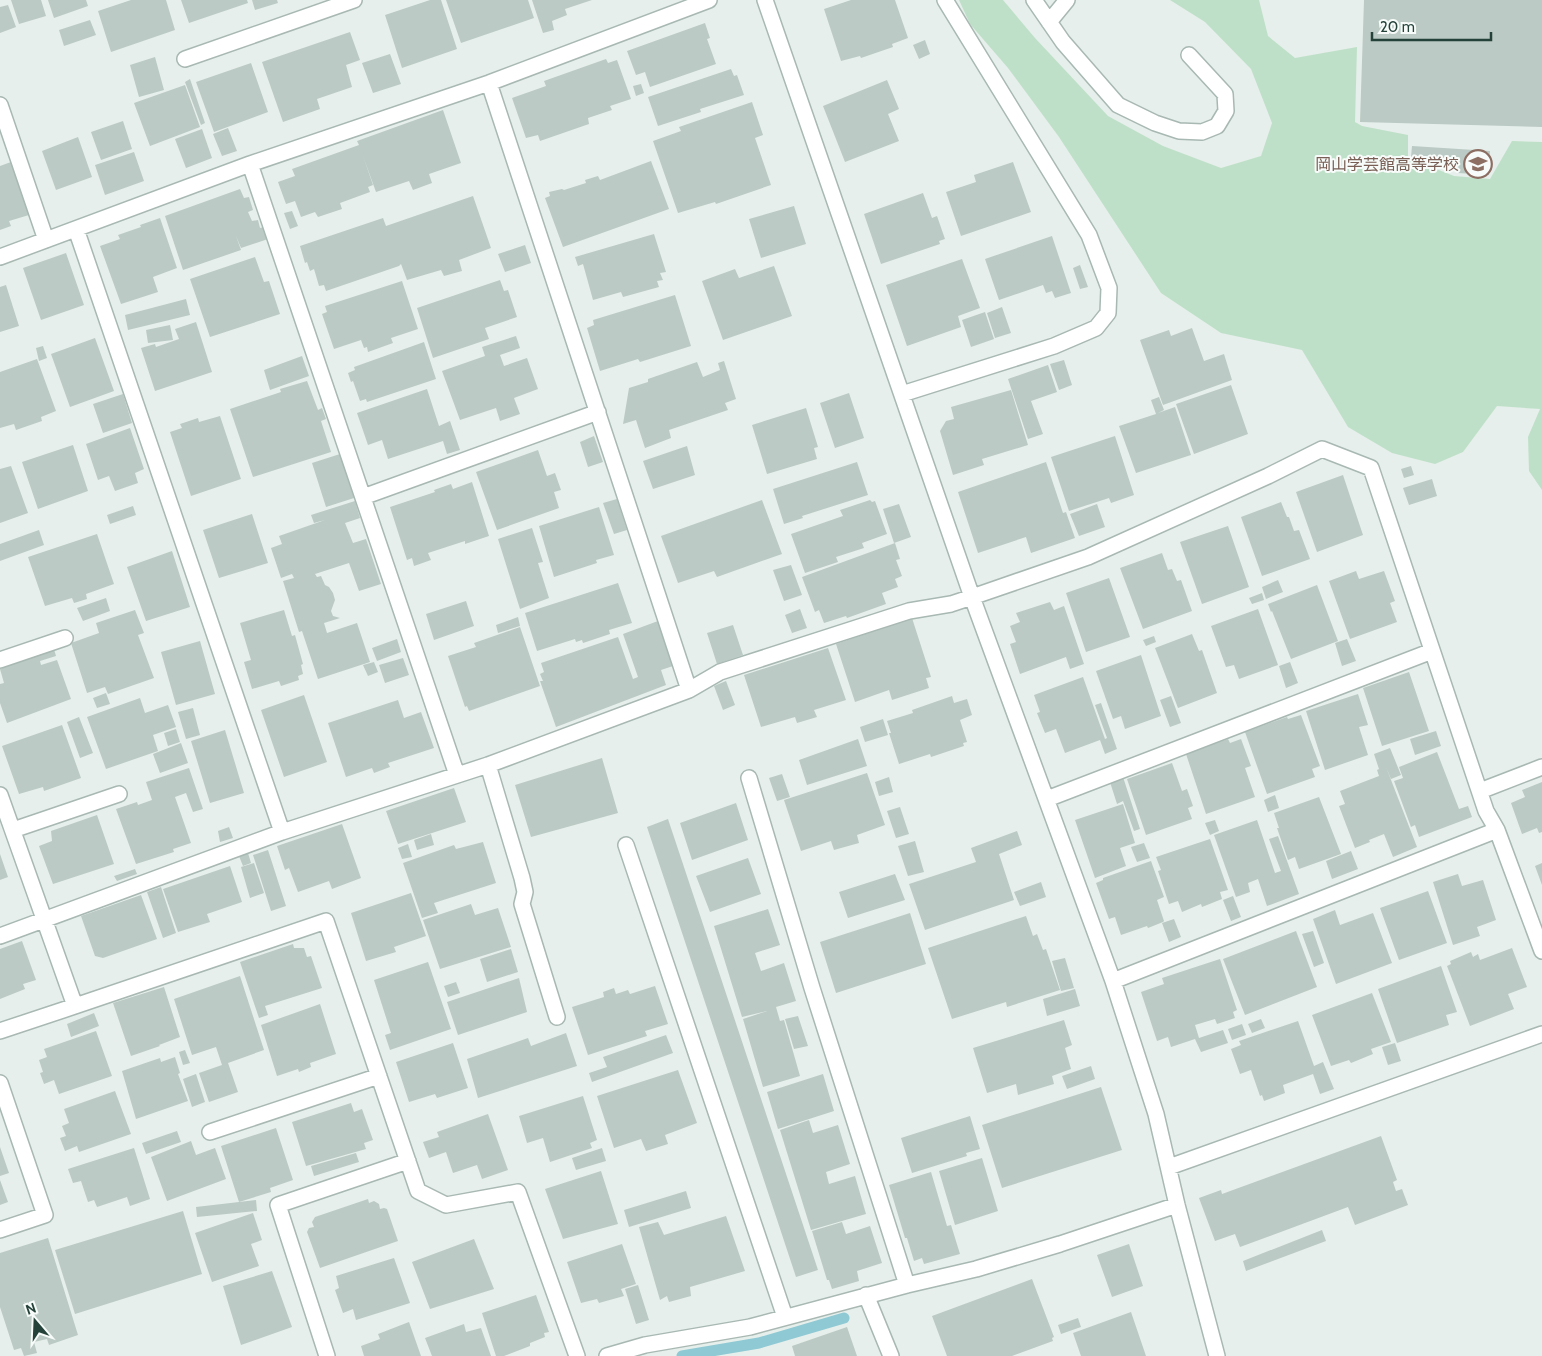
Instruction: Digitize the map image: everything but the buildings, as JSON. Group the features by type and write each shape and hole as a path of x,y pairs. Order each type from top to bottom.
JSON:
{"street":[{"path":"185,59 354,0"},
{"path":"0,257 250,164 489,82 709,0"},
{"path":"765,0 972,598 1113,981 1156,1114 1177,1205 1217,1356"},
{"path":"902,394 1054,346 1096,328 1108,313 1109,288 1089,235 945,0"},
{"path":"1034,0 1063,42 1118,105 1179,131 1202,132 1217,126 1226,111 1225,94 1189,55"},
{"path":"1049,22 1067,0"},
{"path":"489,82 689,690"},
{"path":"0,105 46,240"},
{"path":"250,164 457,775"},
{"path":"76,229 282,832"},
{"path":"363,497 598,412"},
{"path":"0,936 282,832 488,765 689,690 720,672 909,612 972,598 1088,557 1259,480 1322,449 1371,468 1486,811 1497,830 1542,952"},
{"path":"0,660 65,638"},
{"path":"1047,799 1432,651"},
{"path":"488,765 522,878 525,892 522,904 557,1017"},
{"path":"1480,791 1542,767"},
{"path":"749,778 812,988 907,1285"},
{"path":"13,830 119,794"},
{"path":"0,795 75,1006"},
{"path":"1113,981 1497,830"},
{"path":"626,845 785,1317"},
{"path":"0,1031 326,920 418,1191 446,1205 518,1192 577,1356"},
{"path":"1169,1167 1542,1034"},
{"path":"210,1132 379,1076"},
{"path":"0,1083 45,1215 0,1230"},
{"path":"327,1356 278,1205 408,1161"},
{"path":"607,1356 647,1351 750,1327 866,1295 976,1269 1051,1247 1177,1205"},
{"path":"866,1295 891,1356"}],"green space":[{"path":"959,0 1003,0 1035,38 1108,116 1163,146 1221,168 1261,156 1272,123 1251,69 1205,22 1170,0 1259,0 1268,36 1295,58 1357,47 1355,122 1362,126 1408,135 1408,158 1454,176 1490,179 1512,141 1542,142 1542,490 1529,471 1528,437 1540,409 1497,406 1463,452 1435,464 1392,453 1348,427 1302,350 1221,333 1161,293 1059,137 1008,68 970,24"}],"waterway":[{"path":"682,1356 759,1343 844,1318"}],"place":[{"name":"岡山学芸館高等学校","path":"1478,164"}]}
